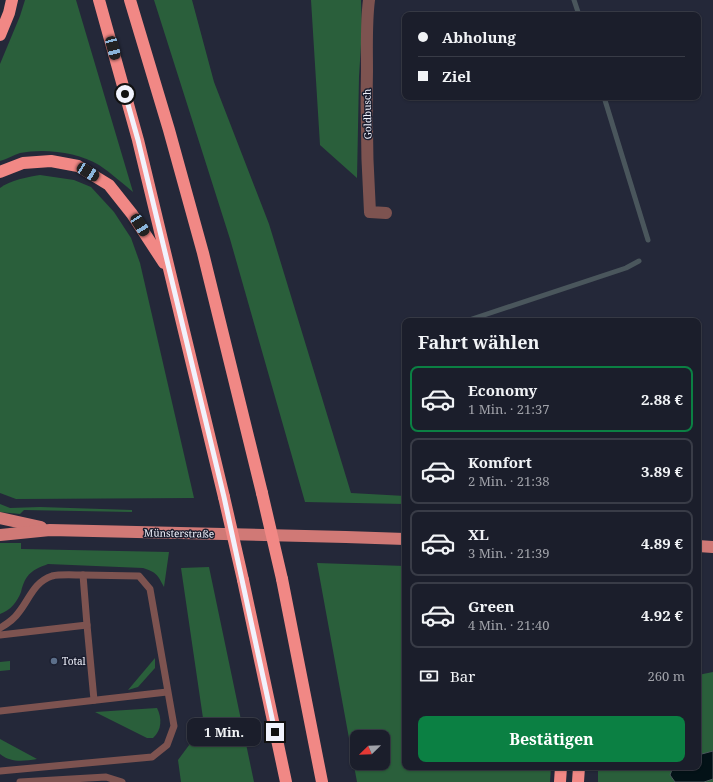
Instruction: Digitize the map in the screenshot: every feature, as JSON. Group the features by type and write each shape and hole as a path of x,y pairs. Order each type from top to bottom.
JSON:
{"highway":[{"path":"0,35 9,13 12,0"},
{"path":"99,0 138,140 170,271 243,580 286,782"},
{"path":"130,0 169,130 203,253 262,493 282,579 322,782"},
{"path":"0,172 24,163 51,161 78,166 109,185 132,214 170,271"},
{"path":"560,782 561,770"},
{"path":"578,782 579,770"}],"main road":[{"name":"Münsterstraße","path":"0,518 50,530"},
{"name":"Münsterstraße","path":"0,535 50,530 402,539"},
{"path":"701,546 713,547"}],"street":[{"name":"Goldbusch","path":"369,0 367,16 366,88 370,212 386,213"}],"lane":[{"path":"0,628 18,613 41,580 53,575 139,576 150,589 174,726 167,745 152,757 0,771"},
{"path":"83,575 94,700"},
{"path":"0,635 88,625"},
{"path":"0,711 167,692"},
{"path":"20,782 106,777 122,782"}],"green space":[{"path":"25,0 76,0 133,192 99,165 71,154 50,151 29,152 20,153 0,161 0,64"},
{"path":"154,0 192,0 214,82 269,224 351,493 402,496 402,504 305,502 230,239"},
{"path":"311,0 361,0 362,28 359,77 357,178 320,145"},
{"path":"40,175 74,180 91,187 114,212 131,238 140,263 194,498 16,499 0,493 0,188 14,181"},
{"path":"0,504 10,508 40,507 132,510 132,512 24,510 20,514 0,512"},
{"path":"0,543 21,543 21,549 169,552 164,587 156,574 143,568 48,564 31,572 25,580 18,599 10,608 0,614"},
{"path":"317,563 402,566 402,770 551,770 550,782 357,782 355,770 390,770 390,730 350,730 350,744"},
{"path":"209,567 254,782 181,782 178,760 204,725 181,568"},
{"path":"155,658 155,668 138,687 128,690"},
{"path":"10,661 10,670 0,671 0,662"},
{"path":"713,672 713,782 598,782 598,770 701,770 701,674"},
{"path":"157,708 160,716 160,728 153,738 147,738 95,712"},
{"path":"0,739 37,759 18,761 4,757 0,754"}],"shaded area":[{"path":"713,751 713,779 704,782 675,782 670,775 672,770 701,770 701,754"}],"waterway":[{"path":"574,0 578,12"},
{"path":"605,100 648,240"},
{"path":"475,318 626,268 639,261"}],"place":[{"name":"Total","path":"54,661"}],"route":[{"path":"125,94 138,140 224,497 275,732"}]}
